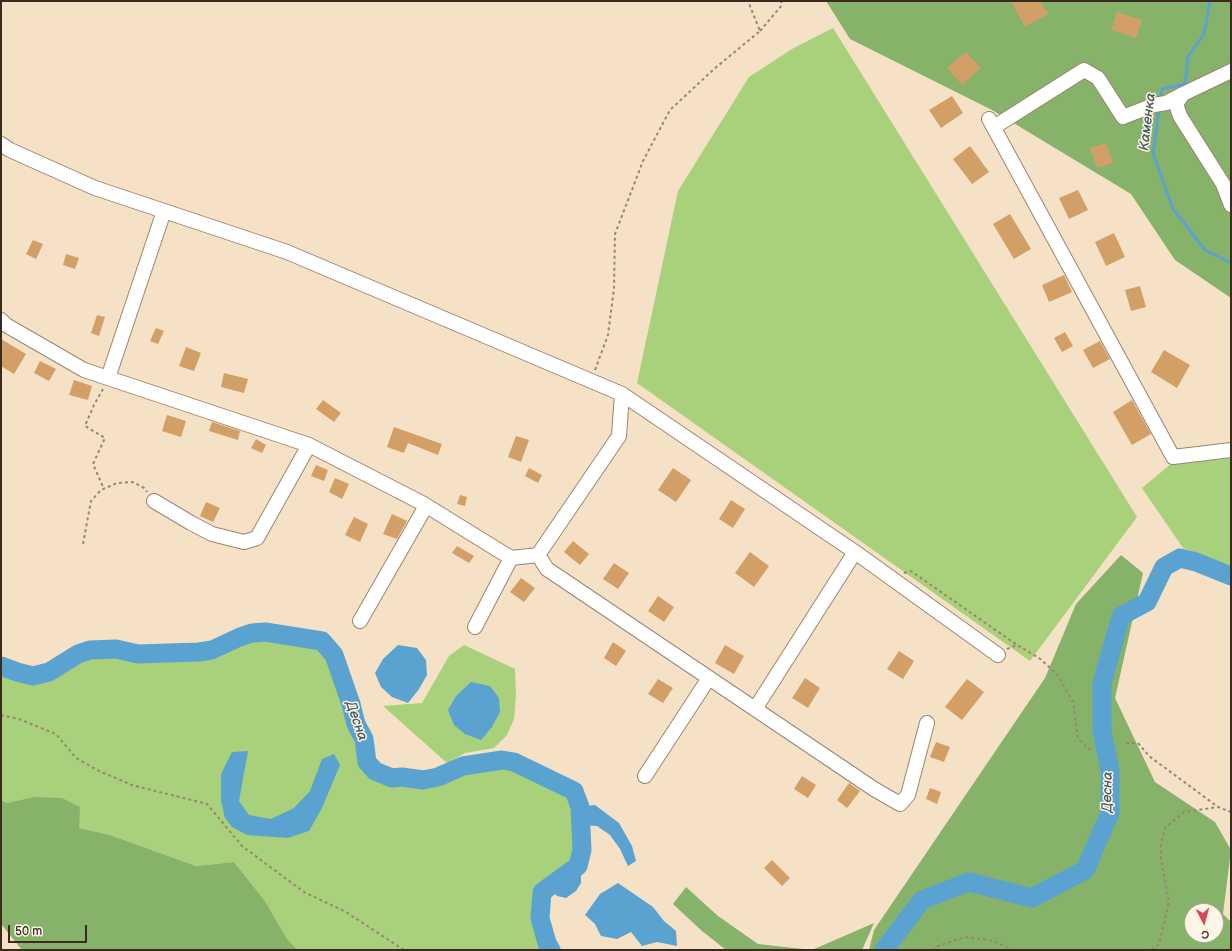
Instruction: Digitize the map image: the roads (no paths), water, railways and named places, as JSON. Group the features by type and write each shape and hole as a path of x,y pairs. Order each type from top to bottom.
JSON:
{"street":[{"path":"1231,71 1160,104 1124,117 1098,78 1084,70 992,123 1173,457 1231,450"},
{"path":"1183,94 1176,104 1180,116 1223,184 1231,205"},
{"path":"1,144 10,150 95,188 287,252 622,394 856,552 998,655"},
{"path":"108,378 164,211"},
{"path":"1,320 6,325 84,370 309,445 426,506 511,558 538,555 619,436 622,394"},
{"path":"154,501 191,524 212,534 244,542 257,538 309,445"},
{"path":"360,622 426,506"},
{"path":"755,709 856,552"},
{"path":"538,555 547,569 874,789 900,804 908,795 928,722"},
{"path":"474,627 511,558"},
{"path":"645,776 709,678"}],"water":[{"path":"398,645 417,648 426,660 427,675 419,689 408,703 392,697 381,687 375,673 383,659"},
{"path":"471,682 490,686 499,698 500,712 492,727 481,740 465,734 454,725 448,710 456,696"},
{"path":"248,751 239,801 249,815 271,819 294,808 310,791 322,759 334,754 340,765 322,808 309,831 288,838 247,835 232,827 225,818 221,801 221,774 232,752"},
{"path":"595,805 619,823 632,846 636,861 628,866 620,849 610,835 597,826 581,825 580,807"},
{"path":"576,867 581,876 581,883 576,891 566,898 557,896 549,887"},
{"path":"618,883 653,907 664,921 676,931 677,946 657,942 642,946 631,932 617,939 601,936 595,924 585,915 600,894"}],"waterway":[{"name":"Каменка","path":"1160,99 1162,89 1185,84 1188,57 1204,34 1210,1"},
{"name":"Каменка","path":"1159,109 1153,153 1173,209 1205,250 1231,263"},
{"name":"Десна","path":"884,950 922,900 969,882 1032,898 1085,870 1110,813 1110,771 1102,731 1102,683 1121,616 1147,602 1164,567 1180,558 1196,562 1231,576"},
{"name":"Десна","path":"1,666 33,676 49,672 78,654 90,650 116,649 138,654 199,652 212,650 252,633 265,632 322,641 334,655 351,704 356,724 364,739 367,762 375,771 392,778 402,777 423,780 438,777 463,766 502,760 514,762 574,791 580,807 582,850 578,866 542,892 540,918 547,943 551,950"}]}
